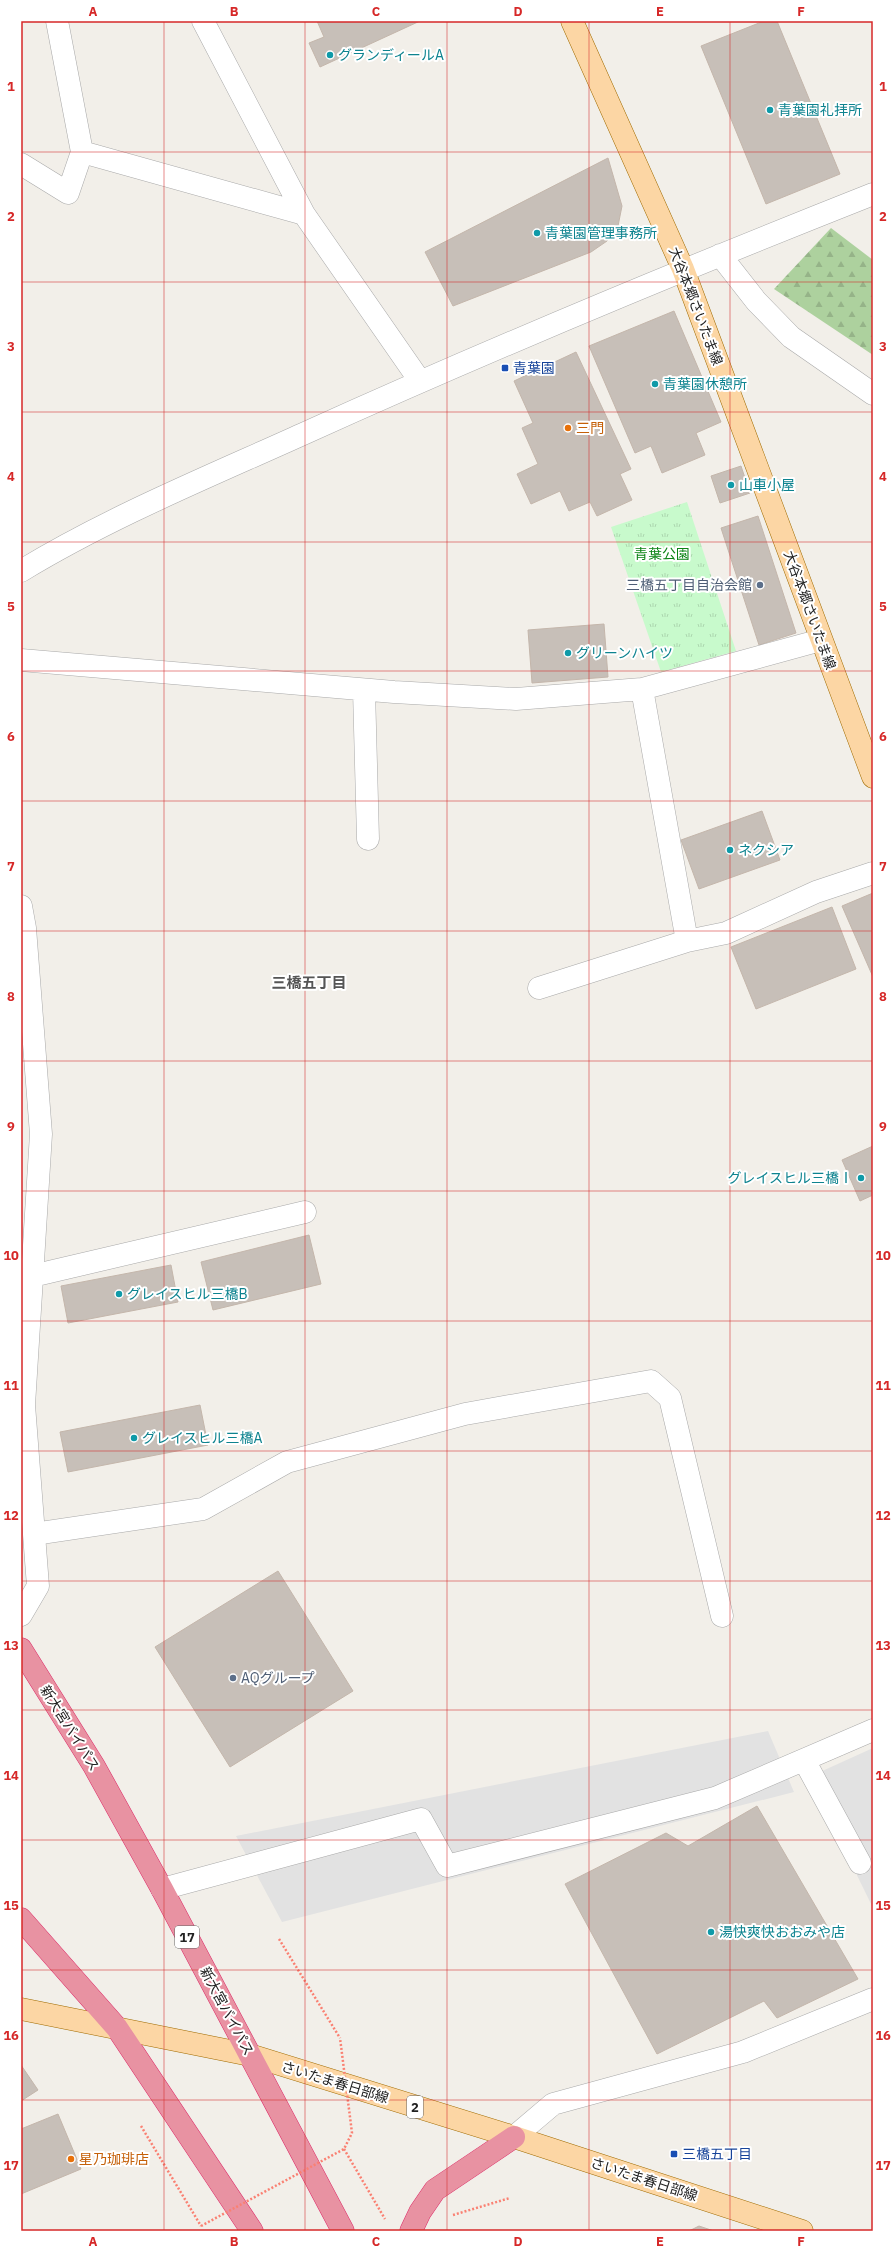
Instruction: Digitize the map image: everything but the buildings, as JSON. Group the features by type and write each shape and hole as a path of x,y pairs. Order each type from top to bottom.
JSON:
{"highway":[{"name":"新大宮バイパス","path":"21,1649 94,1766 162,1889 343,2231"},
{"path":"21,1919 117,2028 252,2231"},
{"path":"411,2231 420,2212 435,2190 514,2137"}],"main road":[{"name":"大谷本郷さいたま線","path":"572,21 684,269 873,777"},
{"name":"さいたま春日部線","path":"21,2009 250,2055 514,2137 802,2231"}],"street":[{"path":"21,164 68,193 82,152 57,21"},
{"path":"203,21 304,214 420,381"},
{"path":"82,152 304,214"},
{"path":"21,571 95,530 420,381 684,269 873,194"},
{"path":"720,255 756,301 791,337 873,394"},
{"path":"21,660 364,690 516,699 642,689 821,640"},
{"path":"642,689 687,941"},
{"path":"364,690 368,839"},
{"path":"539,988 687,941 726,932 816,892 873,873"},
{"path":"21,906 25,928 41,1134 24,1405 38,1586 21,1615"},
{"path":"32,1276 305,1212"},
{"path":"34,1534 203,1509 287,1462 465,1414 651,1381 670,1398 722,1616"},
{"path":"162,1889 421,1819 447,1866 715,1798 873,1730"},
{"path":"804,1760 860,1863"},
{"path":"514,2137 553,2104 743,2052 873,1999"}],"path":[{"path":"141,2126 201,2226 344,2149 352,2133 340,2038 279,1939"},
{"path":"344,2149 389,2224"},
{"path":"448,2217 510,2198"}],"green space":[{"path":"831,228 873,260 873,355 774,289"},
{"name":"青葉公園","path":"687,502 736,651 661,672 611,527"}],"shaded area":[{"path":"768,1731 794,1792 282,1922 236,1836"},
{"path":"873,1748 873,1908 809,1777"}],"place":[{"name":"グランディールA","path":"330,55"},
{"name":"青葉園礼拝所","path":"770,110"},
{"name":"青葉園管理事務所","path":"537,233"},
{"name":"青葉園","path":"505,368"},
{"name":"青葉園休憩所","path":"655,384"},
{"name":"三門","path":"568,428"},
{"name":"山車小屋","path":"731,485"},
{"name":"三橋五丁目自治会館","path":"760,585"},
{"name":"グリーンハイツ","path":"568,653"},
{"name":"ネクシア","path":"730,850"},
{"name":"グレイスヒル三橋Ⅰ","path":"861,1178"},
{"name":"グレイスヒル三橋B","path":"119,1294"},
{"name":"グレイスヒル三橋A","path":"134,1438"},
{"name":"AQグループ","path":"233,1678"},
{"name":"湯快爽快おおみや店","path":"711,1932"},
{"name":"三橋五丁目","path":"674,2154"},
{"name":"星乃珈琲店","path":"71,2159"}],"district":[{"name":"三橋五丁目","path":"309,983"}]}
